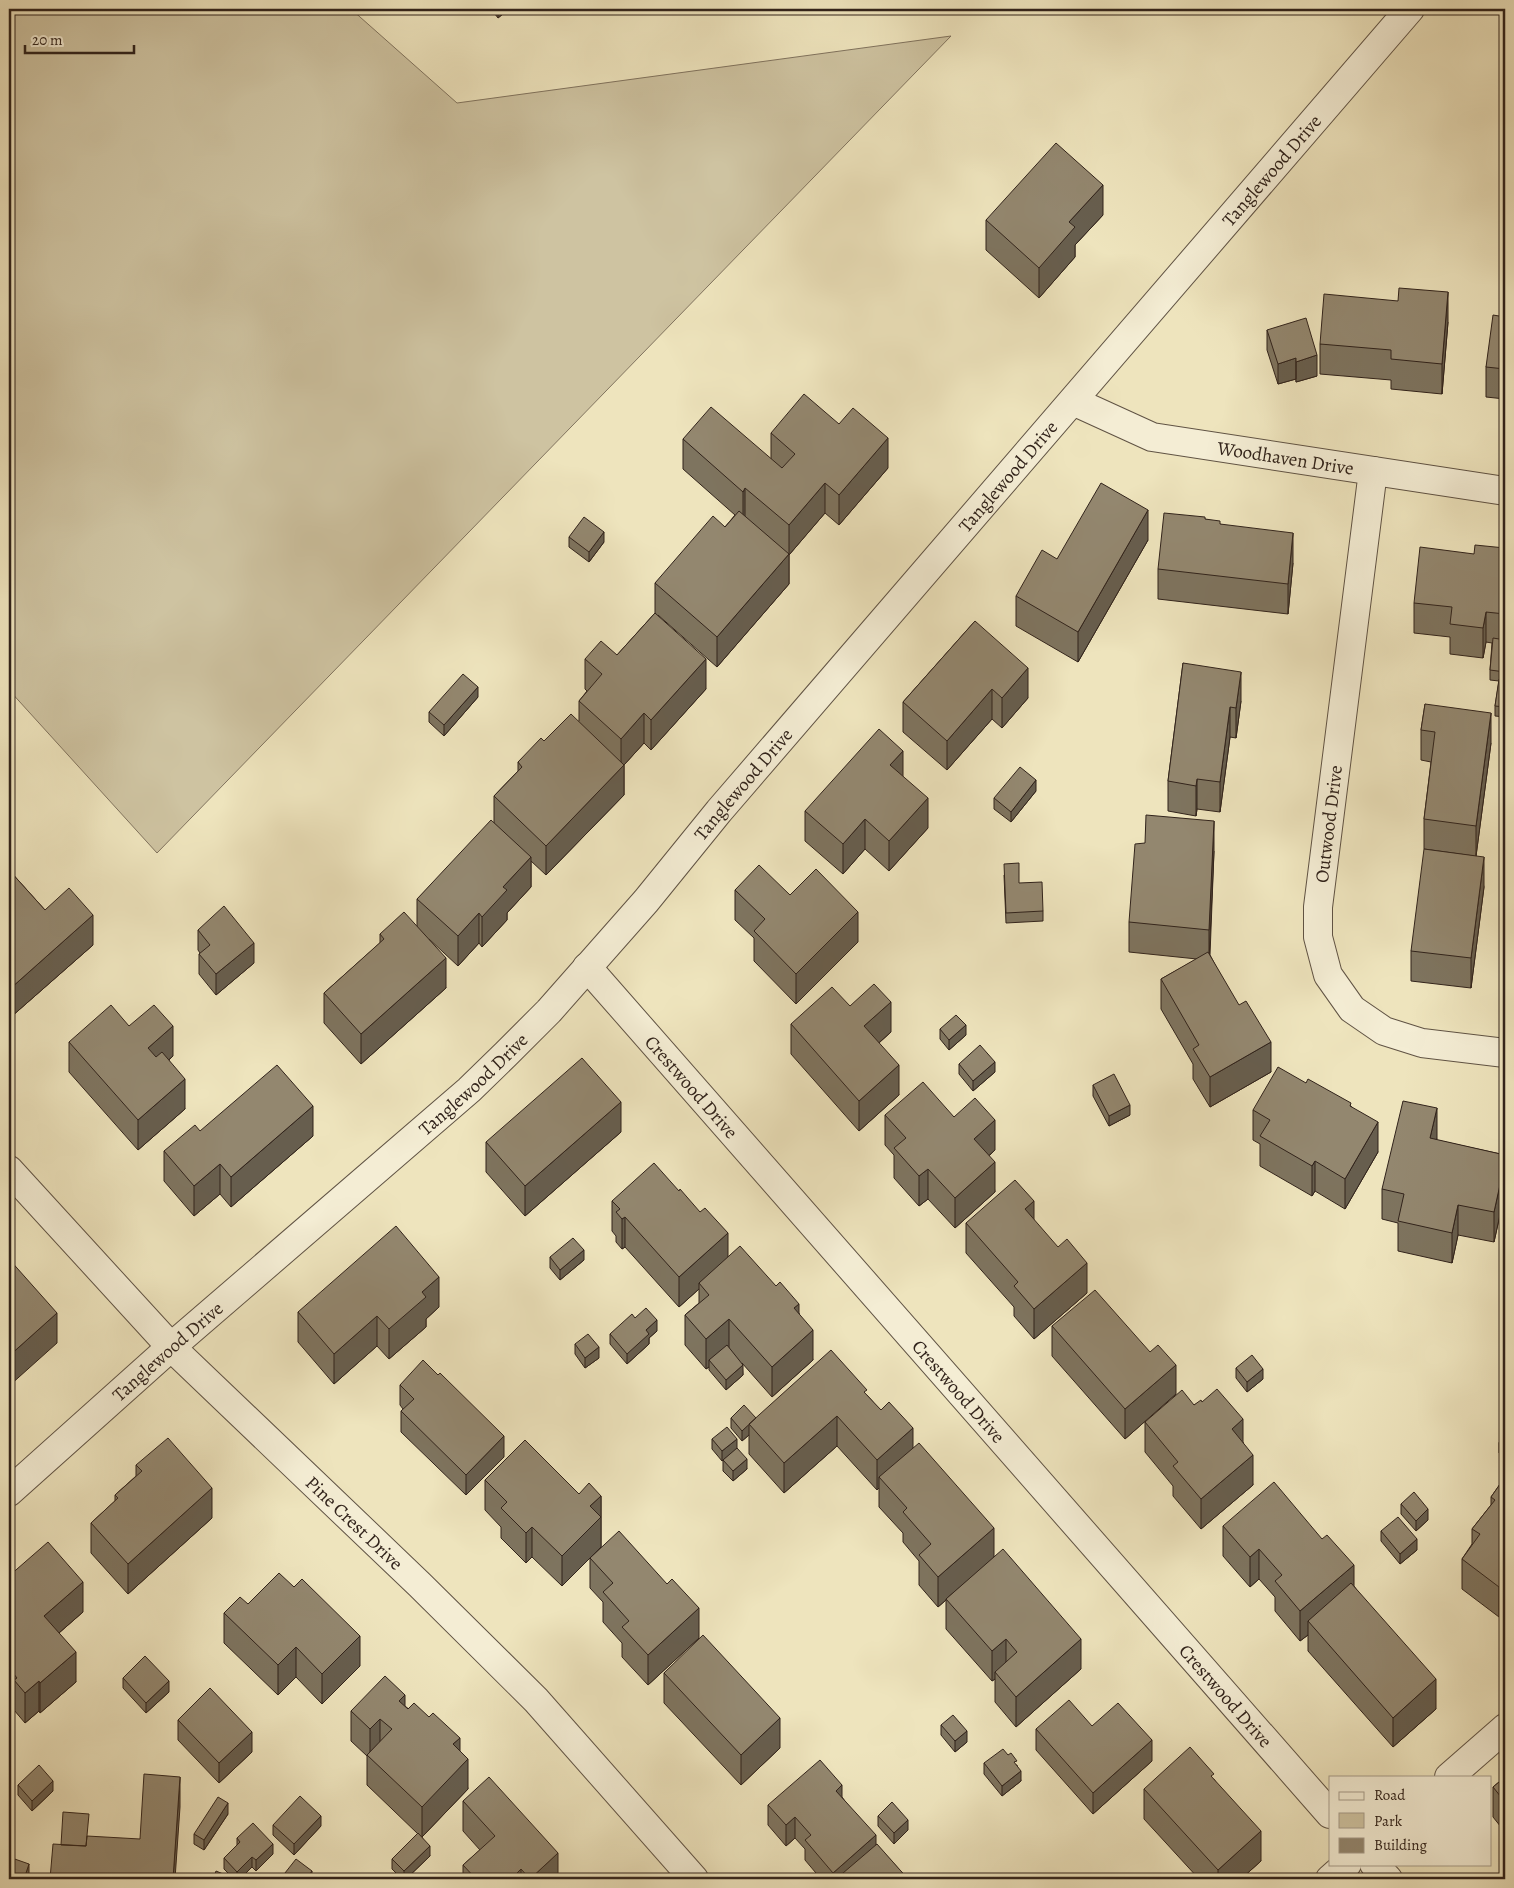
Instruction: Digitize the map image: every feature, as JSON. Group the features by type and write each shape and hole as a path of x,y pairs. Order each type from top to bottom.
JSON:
{"street":[{"name":"Tanglewood Drive","path":"9,1492 171,1347 469,1090 549,1011 646,901 719,811 1074,401 1333,96 1410,9"},
{"name":"Woodhaven Drive","path":"1074,401 1152,437 1505,491"},
{"name":"Outwood Drive","path":"1373,471 1318,907 1318,937 1328,975 1352,1009 1384,1031 1422,1043 1505,1054"},
{"name":"Crestwood Drive","path":"587,967 1329,1813"},
{"name":"Pine Crest Drive","path":"9,1170 171,1347 420,1585 536,1700 694,1879"},
{"path":"1449,1776 1505,1728"},
{"path":"1330,1879 1345,1866"},
{"path":"1376,1866 1388,1879"}],"green space":[{"path":"9,9 351,9 457,103 951,36 157,853 9,690"}],"building":[{"path":"1056,143 1103,185 1069,222 1075,227 1039,268 986,220"},
{"path":"1399,288 1448,292 1442,364 1391,359 1391,350 1320,344 1324,294 1398,301"},
{"path":"1493,315 1505,317 1505,369 1486,367"},
{"path":"1306,318 1317,355 1296,362 1296,358 1278,364 1267,330"},
{"path":"804,394 839,424 853,408 888,438 839,495 825,483 789,525 745,488 743,492 683,439 711,407 782,468 795,454 771,433"},
{"path":"1101,483 1148,510 1078,632 1016,596 1042,550 1057,559"},
{"path":"739,511 789,554 717,637 655,583 713,516 725,527"},
{"path":"1164,513 1205,517 1205,519 1220,521 1220,524 1293,533 1288,584 1158,569"},
{"path":"584,517 604,532 589,552 569,537"},
{"path":"1475,545 1505,548 1505,614 1486,612 1483,628 1450,624 1452,607 1414,603 1420,547 1474,554"},
{"path":"655,613 706,659 651,720 644,713 621,739 579,701 602,674 585,659 601,641 617,655"},
{"path":"975,621 1028,668 1002,698 992,689 947,741 903,702"},
{"path":"1493,638 1505,640 1505,672 1490,670"},
{"path":"1183,663 1241,672 1236,708 1230,707 1220,782 1197,779 1196,786 1168,781"},
{"path":"463,674 478,687 444,725 429,712"},
{"path":"1499,679 1505,680 1505,707 1495,706"},
{"path":"1425,704 1491,713 1476,826 1424,819 1435,732 1421,730"},
{"path":"571,714 624,765 546,846 494,796 522,767 518,762 541,738 544,741"},
{"path":"879,729 903,751 890,765 928,798 889,841 865,819 843,844 805,811"},
{"path":"1020,767 1036,780 1011,812 994,798"},
{"path":"1146,815 1214,821 1209,930 1129,922 1135,844 1145,843"},
{"path":"491,820 531,857 503,887 507,890 482,917 479,913 458,936 417,899"},
{"path":"1424,849 1484,857 1471,958 1411,951"},
{"path":"1019,863 1019,883 1042,882 1043,911 1006,913 1004,864"},
{"path":"759,865 790,895 816,869 858,912 796,974 754,931 765,919 735,890"},
{"path":"9,870 45,910 69,888 93,915 11,988 9,985"},
{"path":"224,906 254,943 216,974 199,954 210,945 198,930"},
{"path":"404,912 446,958 361,1034 324,993 384,939 380,934"},
{"path":"1208,952 1239,1005 1246,1001 1271,1042 1210,1077 1193,1049 1199,1045 1161,979"},
{"path":"874,984 891,1002 864,1026 899,1065 859,1101 791,1024 832,987 850,1006"},
{"path":"111,1005 129,1026 154,1005 173,1026 148,1048 156,1057 162,1052 185,1079 138,1120 69,1042"},
{"path":"956,1015 966,1025 949,1040 940,1029"},
{"path":"980,1045 995,1062 973,1081 959,1064"},
{"path":"582,1058 621,1102 525,1186 486,1142"},
{"path":"277,1065 313,1106 231,1177 220,1164 194,1186 164,1151 195,1125 200,1131"},
{"path":"1278,1067 1306,1083 1308,1079 1351,1103 1350,1106 1378,1122 1345,1179 1315,1161 1312,1166 1260,1136 1270,1120 1253,1110"},
{"path":"1114,1074 1130,1105 1109,1116 1093,1085"},
{"path":"923,1082 954,1117 975,1098 995,1120 974,1139 995,1162 955,1198 928,1169 919,1176 894,1148 906,1138 885,1115"},
{"path":"1403,1101 1437,1108 1430,1138 1505,1155 1494,1212 1458,1205 1452,1233 1398,1221 1404,1194 1382,1189"},
{"path":"654,1163 700,1212 705,1208 728,1233 679,1277 625,1217 622,1219 616,1212 620,1209 612,1201"},
{"path":"1015,1180 1034,1201 1025,1209 1058,1247 1067,1239 1087,1263 1034,1309 1014,1286 1018,1282 966,1223"},
{"path":"396,1226 439,1277 422,1292 426,1297 389,1329 377,1316 334,1354 298,1312"},
{"path":"573,1238 584,1250 560,1270 550,1257"},
{"path":"740,1246 776,1286 780,1282 799,1304 794,1308 813,1330 772,1367 729,1319 706,1339 685,1315 709,1295 699,1283"},
{"path":"9,1259 57,1313 9,1356"},
{"path":"1095,1290 1150,1352 1158,1345 1176,1365 1125,1409 1052,1326"},
{"path":"646,1308 657,1320 646,1330 649,1334 627,1354 610,1334 632,1314 635,1318"},
{"path":"588,1334 599,1347 585,1358 575,1344"},
{"path":"727,1345 743,1365 726,1380 709,1360"},
{"path":"831,1350 867,1390 864,1392 881,1410 889,1402 913,1428 877,1460 837,1416 784,1463 749,1424"},
{"path":"1252,1355 1263,1369 1247,1382 1236,1368"},
{"path":"423,1360 438,1375 440,1373 504,1436 466,1475 401,1411 414,1399 400,1385"},
{"path":"1217,1389 1243,1419 1232,1429 1253,1455 1201,1499 1173,1466 1178,1462 1145,1422 1182,1390 1194,1405 1201,1400 1202,1402"},
{"path":"744,1405 756,1418 742,1431 731,1418"},
{"path":"727,1427 737,1439 722,1451 712,1439"},
{"path":"1505,1433 1505,1447 1499,1443"},
{"path":"168,1438 212,1488 128,1564 91,1523 118,1498 115,1495 142,1471 136,1465"},
{"path":"525,1440 579,1494 589,1483 601,1496 590,1506 601,1517 562,1556 532,1527 526,1533 501,1508 507,1502 485,1480"},
{"path":"919,1443 994,1528 938,1577 919,1555 931,1544 903,1512 907,1508 879,1477"},
{"path":"737,1448 747,1459 733,1471 723,1460"},
{"path":"1505,1477 1505,1579 1499,1587 1462,1559 1480,1534 1472,1529 1495,1500 1491,1497"},
{"path":"1274,1482 1322,1539 1327,1535 1354,1565 1300,1611 1275,1581 1282,1575 1259,1549 1250,1557 1223,1526"},
{"path":"1414,1492 1428,1509 1416,1521 1401,1504"},
{"path":"1398,1517 1417,1539 1400,1554 1381,1531"},
{"path":"619,1531 667,1584 672,1579 699,1608 648,1655 622,1627 629,1621 603,1592 613,1583 590,1558"},
{"path":"48,1542 83,1582 44,1616 76,1652 40,1683 39,1681 25,1693 14,1680 17,1678 9,1668 9,1576"},
{"path":"1003,1549 1081,1639 1016,1697 995,1672 1017,1652 1006,1639 992,1651 946,1599"},
{"path":"279,1573 294,1587 302,1579 360,1636 322,1674 296,1647 278,1665 224,1613 240,1597 248,1604"},
{"path":"1351,1583 1436,1679 1393,1718 1308,1621"},
{"path":"703,1635 780,1718 741,1755 664,1673"},
{"path":"145,1656 169,1681 146,1703 123,1678"},
{"path":"385,1676 405,1695 399,1701 408,1709 414,1703 429,1717 433,1713 460,1738 453,1744 468,1759 422,1807 367,1755 392,1729 380,1719 370,1729 351,1711"},
{"path":"210,1688 252,1732 219,1763 178,1720"},
{"path":"1069,1700 1092,1726 1118,1703 1152,1740 1093,1793 1036,1729"},
{"path":"953,1715 967,1731 955,1741 941,1725"},
{"path":"1190,1747 1214,1774 1211,1776 1261,1831 1218,1870 1144,1789"},
{"path":"1003,1749 1008,1755 1011,1753 1017,1761 1014,1762 1021,1771 1002,1786 984,1763"},
{"path":"820,1760 842,1785 836,1791 876,1835 833,1873 805,1840 811,1835 795,1817 786,1825 768,1805"},
{"path":"39,1765 53,1781 32,1801 18,1785"},
{"path":"144,1774 180,1777 173,1879 50,1879 53,1844 86,1846 87,1836 140,1839"},
{"path":"489,1777 558,1853 530,1879 521,1869 511,1879 476,1879 463,1865 495,1836 463,1801"},
{"path":"1505,1777 1505,1802 1493,1787"},
{"path":"300,1796 321,1816 294,1844 273,1825"},
{"path":"218,1797 228,1803 204,1840 194,1834"},
{"path":"892,1802 908,1820 894,1833 878,1816"},
{"path":"63,1812 89,1814 86,1846 61,1845"},
{"path":"253,1823 273,1844 256,1860 252,1857 237,1872 224,1858 240,1842 237,1838"},
{"path":"418,1833 430,1846 404,1871 392,1859"},
{"path":"877,1844 908,1879 836,1879"},
{"path":"9,1857 29,1864 24,1879 9,1879"},
{"path":"296,1859 312,1871 306,1879 281,1878"},
{"path":"216,1871 235,1879 213,1879"}]}
